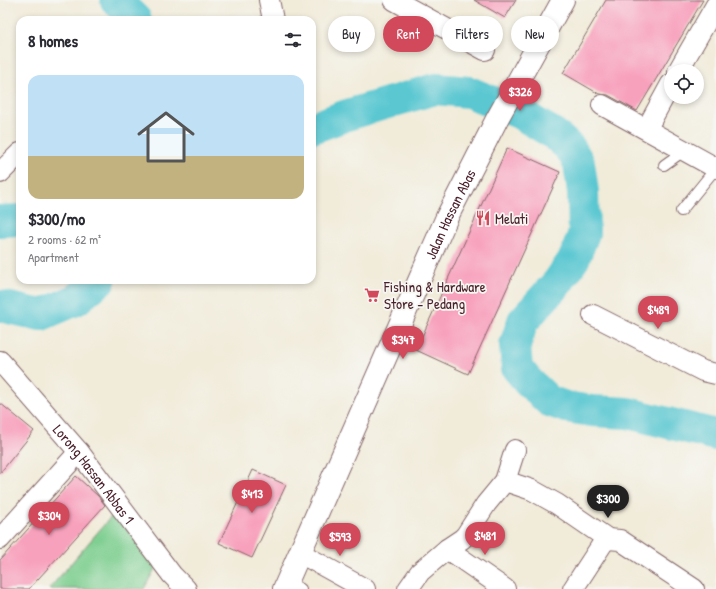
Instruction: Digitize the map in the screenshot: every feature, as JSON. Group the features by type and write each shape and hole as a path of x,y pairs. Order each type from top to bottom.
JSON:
{"main road":[{"name":"Jalan Hassan Abas","path":"291,586 300,552 447,218 497,120 563,0"}],"street":[{"path":"269,0 272,16"},
{"path":"394,0 442,26"},
{"path":"684,64 708,35 716,5"},
{"path":"647,128 664,97"},
{"path":"602,105 647,128 716,168"},
{"path":"0,173 16,157"},
{"path":"593,315 703,371 716,374"},
{"name":"Lorong Hassan Abbas 1","path":"0,361 79,452 172,575 186,589"},
{"path":"408,589 420,572 466,535 486,504 505,481 515,450"},
{"path":"0,539 79,452"},
{"path":"505,481 532,490 557,504 608,539 620,540 694,589"},
{"path":"572,589 603,543 608,539"},
{"path":"447,549 505,589"},
{"path":"300,552 364,589"}],"lane":[{"path":"664,165 685,150"},
{"path":"681,211 716,168"}],"green space":[{"path":"115,512 156,567 144,589 49,589"}],"building":[{"path":"474,0 516,0 505,18"},
{"path":"606,0 703,0 637,111 608,95 599,94 563,73"},
{"path":"507,148 560,172 468,374 416,350"},
{"path":"0,403 34,431 0,473"},
{"path":"253,470 286,485 252,558 219,543"},
{"path":"76,476 98,496 105,505 29,589 0,589 0,560"}],"waterway":[{"path":"116,0 132,16"},
{"path":"316,127 347,115 435,89 469,92 519,113 554,134 570,148 579,163 583,192 584,233 574,259 558,282 523,321 515,345 517,368 549,401 566,407 592,411 628,413 716,435"},
{"path":"0,221 16,220"},
{"path":"0,306 41,315 76,300 95,284"}],"place":[{"name":"Melati","path":"483,218"},
{"name":"Fishing & Hardware Store - Pedang","path":"372,295"}]}
